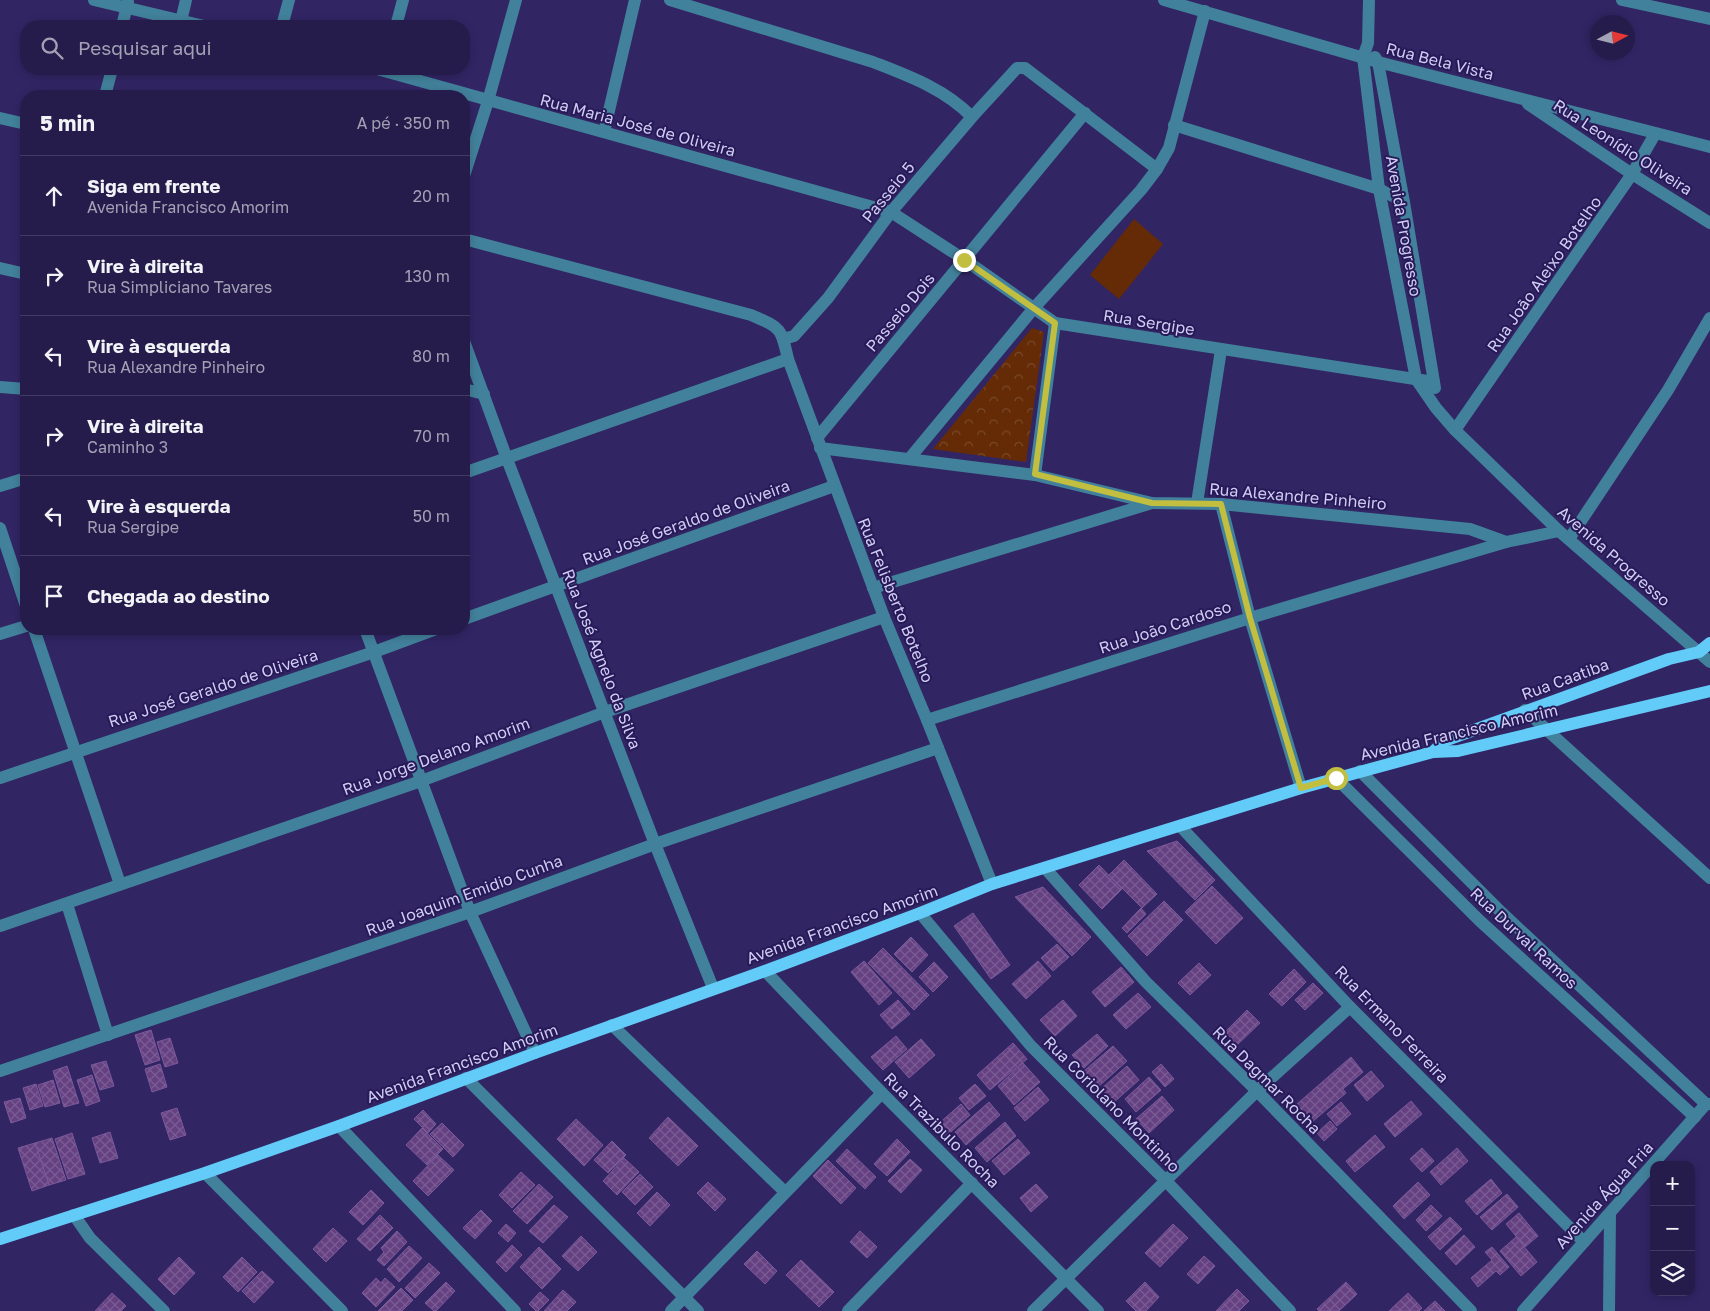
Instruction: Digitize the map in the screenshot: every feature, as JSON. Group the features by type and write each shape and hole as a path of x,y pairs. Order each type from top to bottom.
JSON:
{"main road":[{"name":"Rua Caatiba","path":"1433,752 1444,741 1669,659 1699,652 1710,643"},
{"name":"Avenida Francisco Amorim","path":"0,1239 205,1173 339,1126 713,988 766,971 992,884 1336,778 1433,752 1458,751 1710,691"}],"street":[{"path":"94,0 127,4 178,20"},
{"path":"181,20 186,0"},
{"path":"284,20 289,0"},
{"path":"398,20 403,0"},
{"path":"470,157 516,0"},
{"path":"604,132 635,0"},
{"path":"670,0 881,65 933,87 959,104 972,117"},
{"name":"Rua Bela Vista","path":"1164,0 1363,58 1710,147"},
{"name":"Avenida Progresso","path":"1369,0 1368,44 1363,58 1379,190 1416,379 1436,408 1455,430 1564,535 1710,662"},
{"path":"1622,0 1710,19"},
{"path":"123,20 127,4"},
{"path":"909,459 1034,308 1141,190 1157,169 1169,148 1205,11"},
{"name":"Avenida Progresso","path":"1368,44 1378,62 1404,202 1434,382 1436,408"},
{"name":"Passeio 5","path":"783,339 794,336 828,298 891,212 1014,69 1025,68 1085,113"},
{"path":"107,90 110,75"},
{"name":"Rua Maria José de Oliveira","path":"402,75 452,90"},
{"name":"Rua Maria José de Oliveira","path":"470,96 891,212"},
{"name":"Rua Leonídio Oliveira","path":"1519,98 1632,174 1710,223"},
{"path":"1085,113 1157,169"},
{"name":"Passeio Dois","path":"818,443 964,260 1085,113"},
{"path":"0,118 20,123"},
{"path":"1174,125 1379,190 1404,202"},
{"name":"Rua João Aleixo Botelho","path":"1455,430 1632,174 1655,134"},
{"name":"Rua Sergipe","path":"891,212 1055,323 1434,382"},
{"name":"Rua Felisberto Botelho","path":"470,241 751,315 776,326 783,339 788,359 818,443 872,588 992,884"},
{"path":"0,268 20,273"},
{"path":"1564,535 1668,390 1710,318"},
{"path":"1035,474 1055,323"},
{"path":"1197,503 1221,350"},
{"name":"Rua José Agnelo da Silva","path":"470,357 507,459 655,844 713,988"},
{"path":"470,471 788,359"},
{"path":"0,387 20,389"},
{"path":"470,390 484,394"},
{"name":"Rua Alexandre Pinheiro","path":"818,443 909,459 1035,474 1152,503 1221,504 1470,529 1506,542"},
{"path":"0,486 20,480"},
{"name":"Rua José Geraldo de Oliveira","path":"470,617 834,486"},
{"path":"872,588 1152,503"},
{"path":"1221,504 1250,618 1301,788"},
{"path":"0,528 20,588"},
{"name":"Rua João Cardoso","path":"927,720 1250,618 1506,542 1564,535"},
{"name":"Rua Jorge Delano Amorim","path":"0,926 421,781 605,712 884,617"},
{"path":"0,634 20,628"},
{"path":"36,635 120,884"},
{"path":"367,635 470,912 535,1053"},
{"name":"Rua José Geraldo de Oliveira","path":"0,778 420,635"},
{"path":"1525,710 1710,878"},
{"name":"Rua Joaquim Emidio Cunha","path":"0,1071 470,912 655,844 938,748"},
{"name":"Rua Durval Ramos","path":"1360,772 1501,912 1708,1104"},
{"name":"Rua Durval Ramos","path":"1336,778 1480,921 1695,1117"},
{"name":"Rua Ermano Ferreira","path":"1180,826 1350,1007 1584,1242"},
{"name":"Rua Dagmar Rocha","path":"1045,868 1146,982 1257,1091 1470,1311"},
{"path":"67,904 108,1035"},
{"name":"Rua Coriolano Montinho","path":"920,913 1031,1046 1166,1180 1290,1311"},
{"name":"Rua Trazibulo Rocha","path":"766,971 882,1093 1098,1311"},
{"path":"1033,1311 1257,1091 1350,1007"},
{"path":"612,1025 785,1192"},
{"path":"466,1078 698,1311"},
{"path":"671,1311 882,1093"},
{"name":"Avenida Água Fria","path":"1523,1311 1708,1104"},
{"path":"339,1126 515,1311"},
{"path":"205,1173 342,1311"},
{"path":"848,1311 972,1183"},
{"path":"1609,1311 1610,1214"},
{"path":"74,1215 90,1238 164,1311"}],"green space":[{"path":"1134,219 1163,244 1119,299 1090,275"},
{"path":"1032,328 1044,332 1026,462 933,449"}],"building":[{"path":"1177,841 1215,880 1195,900 1147,851"},
{"path":"1124,860 1157,894 1142,908 1109,875"},
{"path":"1099,865 1122,889 1102,909 1079,885"},
{"path":"1212,886 1243,918 1216,944 1185,912"},
{"path":"1043,887 1091,937 1072,956 1015,897"},
{"path":"1164,901 1183,920 1147,956 1128,936"},
{"path":"1141,908 1146,914 1127,933 1122,928"},
{"path":"973,913 1010,965 991,979 954,926"},
{"path":"911,937 928,955 912,972 894,954"},
{"path":"1057,944 1069,957 1053,971 1041,958"},
{"path":"883,948 929,995 914,1010 868,963"},
{"path":"864,961 892,993 879,1005 851,972"},
{"path":"1038,961 1051,976 1026,999 1012,984"},
{"path":"934,962 948,977 933,992 919,977"},
{"path":"1199,963 1211,975 1190,995 1178,983"},
{"path":"1121,967 1134,982 1105,1007 1092,992"},
{"path":"1294,969 1306,982 1282,1006 1269,994"},
{"path":"1313,983 1323,993 1305,1010 1295,1000"},
{"path":"1138,993 1151,1007 1126,1029 1113,1015"},
{"path":"898,1000 910,1014 892,1029 880,1015"},
{"path":"1063,1000 1077,1016 1055,1036 1040,1020"},
{"path":"1247,1010 1260,1023 1237,1045 1225,1032"},
{"path":"151,1030 160,1060 145,1065 135,1035"},
{"path":"1097,1034 1108,1046 1084,1068 1072,1055"},
{"path":"896,1036 907,1049 883,1070 871,1057"},
{"path":"170,1038 178,1063 165,1067 157,1042"},
{"path":"921,1039 935,1055 909,1078 895,1062"},
{"path":"1013,1043 1027,1059 990,1090 977,1075"},
{"path":"1113,1046 1127,1061 1098,1087 1084,1071"},
{"path":"1351,1057 1363,1072 1343,1089 1346,1093 1312,1122 1297,1104"},
{"path":"106,1061 114,1086 100,1090 91,1065"},
{"path":"1023,1063 1040,1082 1014,1105 998,1086"},
{"path":"160,1064 167,1087 152,1092 145,1069"},
{"path":"1161,1064 1174,1079 1165,1087 1152,1072"},
{"path":"67,1066 79,1103 64,1107 53,1071"},
{"path":"1127,1066 1139,1080 1113,1103 1101,1089"},
{"path":"1371,1071 1384,1086 1367,1101 1354,1085"},
{"path":"92,1075 100,1101 86,1106 77,1080"},
{"path":"1149,1077 1161,1090 1136,1112 1125,1099"},
{"path":"53,1080 60,1103 45,1107 38,1085"},
{"path":"36,1084 43,1106 30,1110 23,1088"},
{"path":"975,1084 986,1096 969,1110 959,1098"},
{"path":"1038,1087 1049,1100 1025,1121 1014,1108"},
{"path":"1162,1096 1174,1110 1149,1133 1136,1119"},
{"path":"20,1098 26,1118 11,1123 4,1102"},
{"path":"1411,1101 1422,1114 1395,1137 1384,1124"},
{"path":"989,1102 1000,1115 966,1145 955,1132"},
{"path":"1341,1102 1351,1114 1337,1126 1327,1114"},
{"path":"961,1104 970,1115 945,1137 936,1126"},
{"path":"177,1108 186,1135 170,1140 161,1113"},
{"path":"423,1110 436,1124 428,1133 414,1119"},
{"path":"668,1117 698,1146 678,1166 649,1138"},
{"path":"576,1119 603,1145 584,1166 557,1139"},
{"path":"1330,1121 1337,1129 1324,1141 1317,1133"},
{"path":"1005,1122 1016,1136 987,1162 975,1148"},
{"path":"442,1123 464,1145 453,1157 430,1134"},
{"path":"422,1128 443,1149 427,1165 406,1145"},
{"path":"110,1132 118,1158 100,1163 92,1138"},
{"path":"72,1133 85,1174 68,1179 55,1139"},
{"path":"1375,1135 1385,1147 1355,1172 1346,1161"},
{"path":"52,1138 66,1180 49,1185 35,1143"},
{"path":"897,1139 910,1152 887,1176 874,1164"},
{"path":"1018,1139 1030,1153 1004,1175 992,1161"},
{"path":"612,1141 626,1155 608,1173 594,1160"},
{"path":"35,1143 49,1185 32,1191 18,1148"},
{"path":"1422,1148 1434,1161 1422,1172 1410,1159"},
{"path":"1457,1148 1468,1161 1441,1185 1430,1172"},
{"path":"847,1149 876,1177 865,1189 836,1161"},
{"path":"438,1155 454,1170 428,1196 413,1181"},
{"path":"624,1158 639,1172 617,1195 603,1181"},
{"path":"910,1159 922,1170 901,1193 888,1181"},
{"path":"828,1160 856,1188 841,1204 813,1176"},
{"path":"521,1172 535,1185 512,1208 499,1195"},
{"path":"640,1174 653,1187 635,1205 622,1192"},
{"path":"1491,1179 1502,1193 1477,1215 1465,1201"},
{"path":"708,1182 726,1199 715,1211 697,1193"},
{"path":"1418,1182 1430,1195 1404,1219 1393,1206"},
{"path":"539,1184 553,1197 527,1224 513,1211"},
{"path":"1036,1184 1048,1197 1031,1212 1020,1198"},
{"path":"371,1190 384,1203 363,1225 349,1212"},
{"path":"657,1192 670,1205 650,1226 637,1213"},
{"path":"1507,1194 1518,1207 1492,1230 1480,1217"},
{"path":"554,1205 568,1217 543,1243 529,1231"},
{"path":"1431,1205 1442,1216 1426,1231 1416,1220"},
{"path":"481,1210 492,1221 475,1239 463,1228"},
{"path":"1519,1213 1538,1236 1525,1247 1506,1224"},
{"path":"380,1215 393,1228 370,1251 357,1239"},
{"path":"1450,1217 1462,1229 1440,1250 1428,1237"},
{"path":"506,1224 516,1233 508,1242 498,1233"},
{"path":"1173,1224 1188,1238 1160,1267 1145,1253"},
{"path":"333,1228 347,1241 326,1262 313,1249"},
{"path":"397,1231 407,1242 384,1266 377,1260 384,1252 381,1248"},
{"path":"860,1231 877,1247 867,1258 850,1242"},
{"path":"1464,1235 1475,1247 1456,1265 1445,1253"},
{"path":"581,1236 597,1252 578,1271 562,1256"},
{"path":"1516,1237 1537,1262 1521,1276 1500,1251"},
{"path":"512,1245 522,1255 506,1272 496,1262"},
{"path":"409,1246 422,1258 399,1282 387,1269"},
{"path":"539,1247 561,1269 542,1289 520,1267"},
{"path":"1492,1247 1509,1267 1500,1275 1496,1271 1478,1287 1471,1278 1492,1260 1485,1252"},
{"path":"757,1251 777,1271 765,1284 744,1264"},
{"path":"1204,1256 1215,1266 1198,1284 1187,1274"},
{"path":"179,1257 195,1273 174,1295 158,1279"},
{"path":"242,1257 257,1272 238,1292 223,1277"},
{"path":"801,1260 834,1292 819,1307 786,1275"},
{"path":"429,1263 440,1273 415,1298 405,1288"},
{"path":"262,1271 274,1282 254,1303 242,1291"},
{"path":"376,1278 381,1283 385,1278 395,1287 376,1307 362,1293"},
{"path":"446,1282 455,1291 434,1311 425,1303"},
{"path":"1145,1282 1159,1297 1146,1311 1136,1311 1126,1301"},
{"path":"1346,1282 1357,1294 1339,1311 1319,1311 1317,1309"},
{"path":"401,1288 413,1300 402,1311 378,1311"},
{"path":"1237,1289 1249,1301 1239,1311 1216,1311"},
{"path":"563,1290 576,1302 567,1311 544,1311"},
{"path":"540,1292 549,1300 536,1311 529,1304"},
{"path":"112,1293 126,1306 121,1311 95,1311"},
{"path":"1408,1293 1422,1308 1419,1311 1389,1311"},
{"path":"1435,1301 1445,1311 1424,1311"}],"route":[{"path":"964,260 1055,323 1035,474 1152,503 1221,504 1250,618 1301,788 1336,778"}]}
